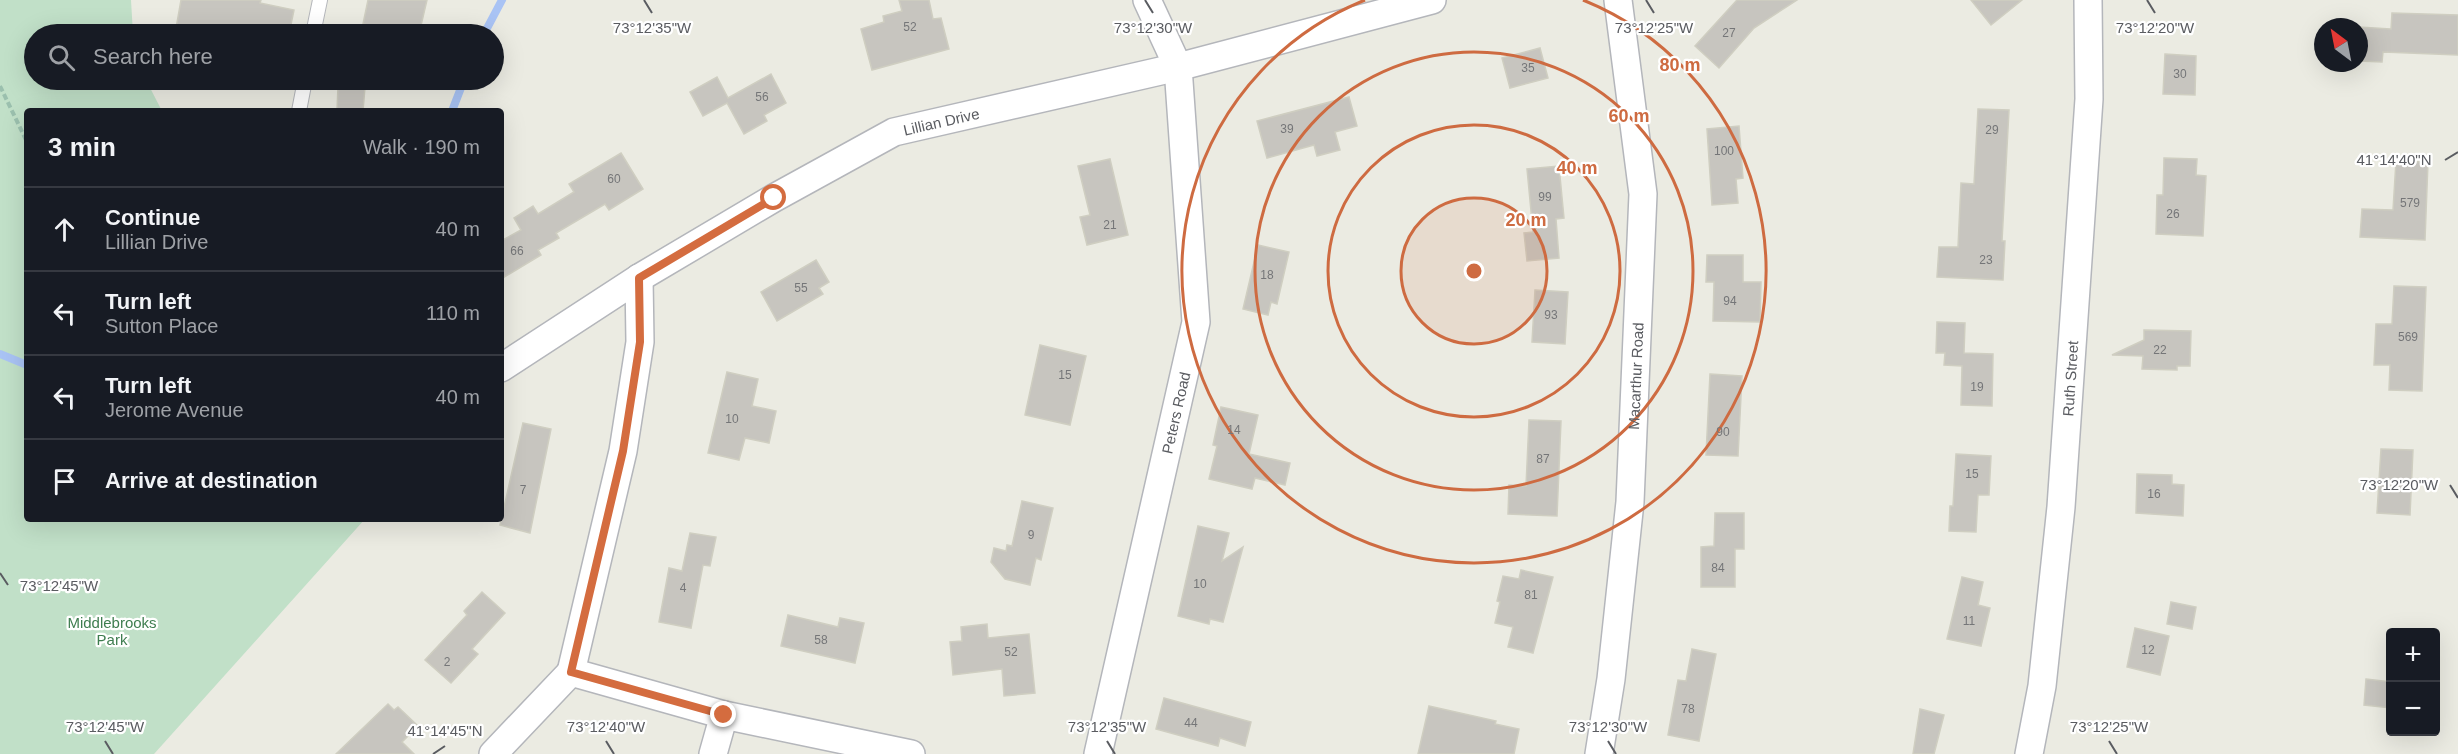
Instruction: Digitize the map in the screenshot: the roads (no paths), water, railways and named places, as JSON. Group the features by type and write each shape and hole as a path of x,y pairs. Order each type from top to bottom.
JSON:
{"street":[{"path":"1147,0 1178,67"},
{"name":"Lillian Drive","path":"504,366 639,278 774,198 894,132 1178,67 1432,0"},
{"name":"Macarthur Road","path":"1599,754 1611,679 1630,502 1643,194 1617,0"},
{"name":"Ruth Street","path":"2029,754 2042,686 2061,507 2090,99 2088,0"},
{"name":"Peters Road","path":"1098,754 1196,322 1178,67"},
{"path":"494,754 571,672 623,451 640,342 639,278"},
{"path":"571,672 724,715 911,754"},
{"path":"713,754 724,715"}],"lane":[{"path":"315,24 320,0"},
{"path":"300,108 303,90"}],"waterway":[{"path":"489,24 502,0"},
{"path":"453,108 460,90"},
{"path":"0,354 24,364"}],"park label":[{"name":"Middlebrooks Park","path":"112,630"}]}
